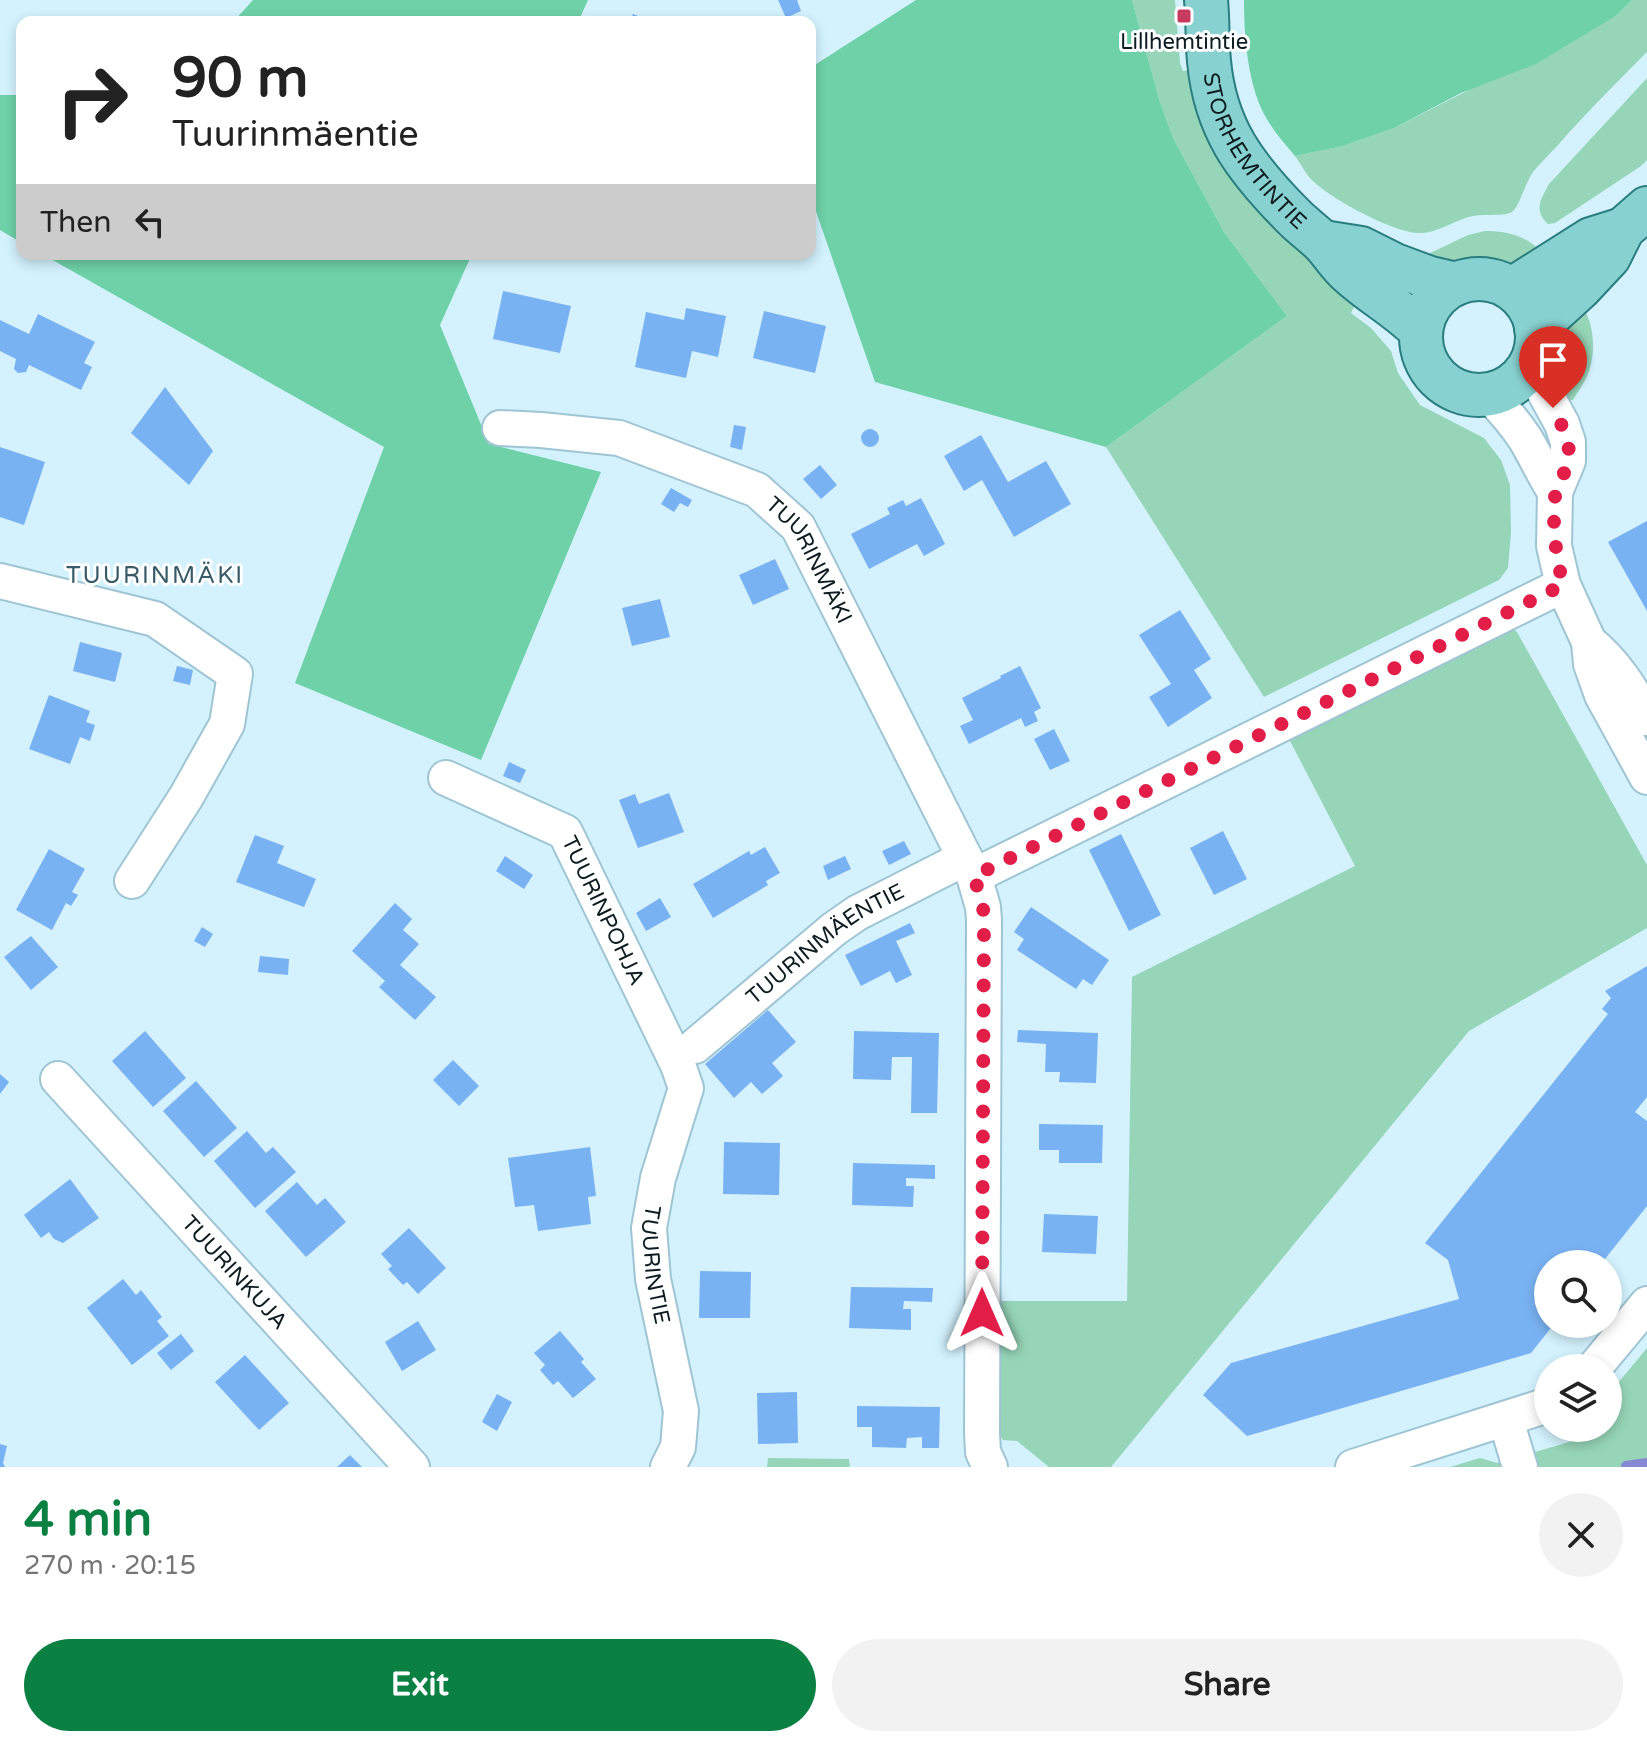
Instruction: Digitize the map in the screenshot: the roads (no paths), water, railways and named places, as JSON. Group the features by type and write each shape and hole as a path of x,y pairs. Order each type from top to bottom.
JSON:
{"main road":[{"name":"STORHEMTINTIE","path":"1206,0 1209,63 1218,106 1227,132 1241,156 1257,178 1323,242 1346,271 1421,331"},
{"path":"1512,289 1591,239 1635,218"},
{"path":"1534,345 1532,313 1512,289 1494,280 1474,279 1442,291 1424,316 1421,331 1422,349 1439,379 1454,389 1470,394 1488,394 1505,388 1520,378 1534,345 1565,302 1609,257 1635,218"},
{"name":"STORHEMTINTIE","path":"1323,242 1361,248 1395,265 1456,284"}],"street":[{"path":"1534,345 1544,391 1568,442 1568,461 1555,492 1554,546 1563,585 1589,642 1591,664 1602,695 1647,777"},
{"path":"1488,394 1507,413 1526,440 1555,492"},
{"name":"TUURINMÄKI","path":"500,428 619,438 757,490 798,527 970,867 984,920 982,1433 983,1452 990,1467"},
{"path":"0,581 155,619 235,674 227,724 186,797 132,881"},
{"name":"TUURINMÄENTIE","path":"686,1056 834,929 857,913 970,867 1563,585"},
{"path":"1589,642 1607,656 1626,681 1647,718"},
{"name":"TUURINPOHJA","path":"446,778 565,832 666,1044 686,1056"},
{"name":"TUURINTIE","path":"668,1467 678,1447 681,1411 653,1279 649,1228 658,1178 686,1088 686,1056"},
{"name":"TUURINKUJA","path":"58,1079 412,1467"},
{"path":"1606,1354 1647,1304"},
{"path":"1353,1467 1534,1410"},
{"path":"1506,1420 1520,1467"}],"waterway":[{"path":"1626,1466 1647,1463"}],"place":[{"name":"Lillhemtintie","path":"1184,16"}],"district":[{"name":"TUURINMÄKI","path":"155,575"}]}
